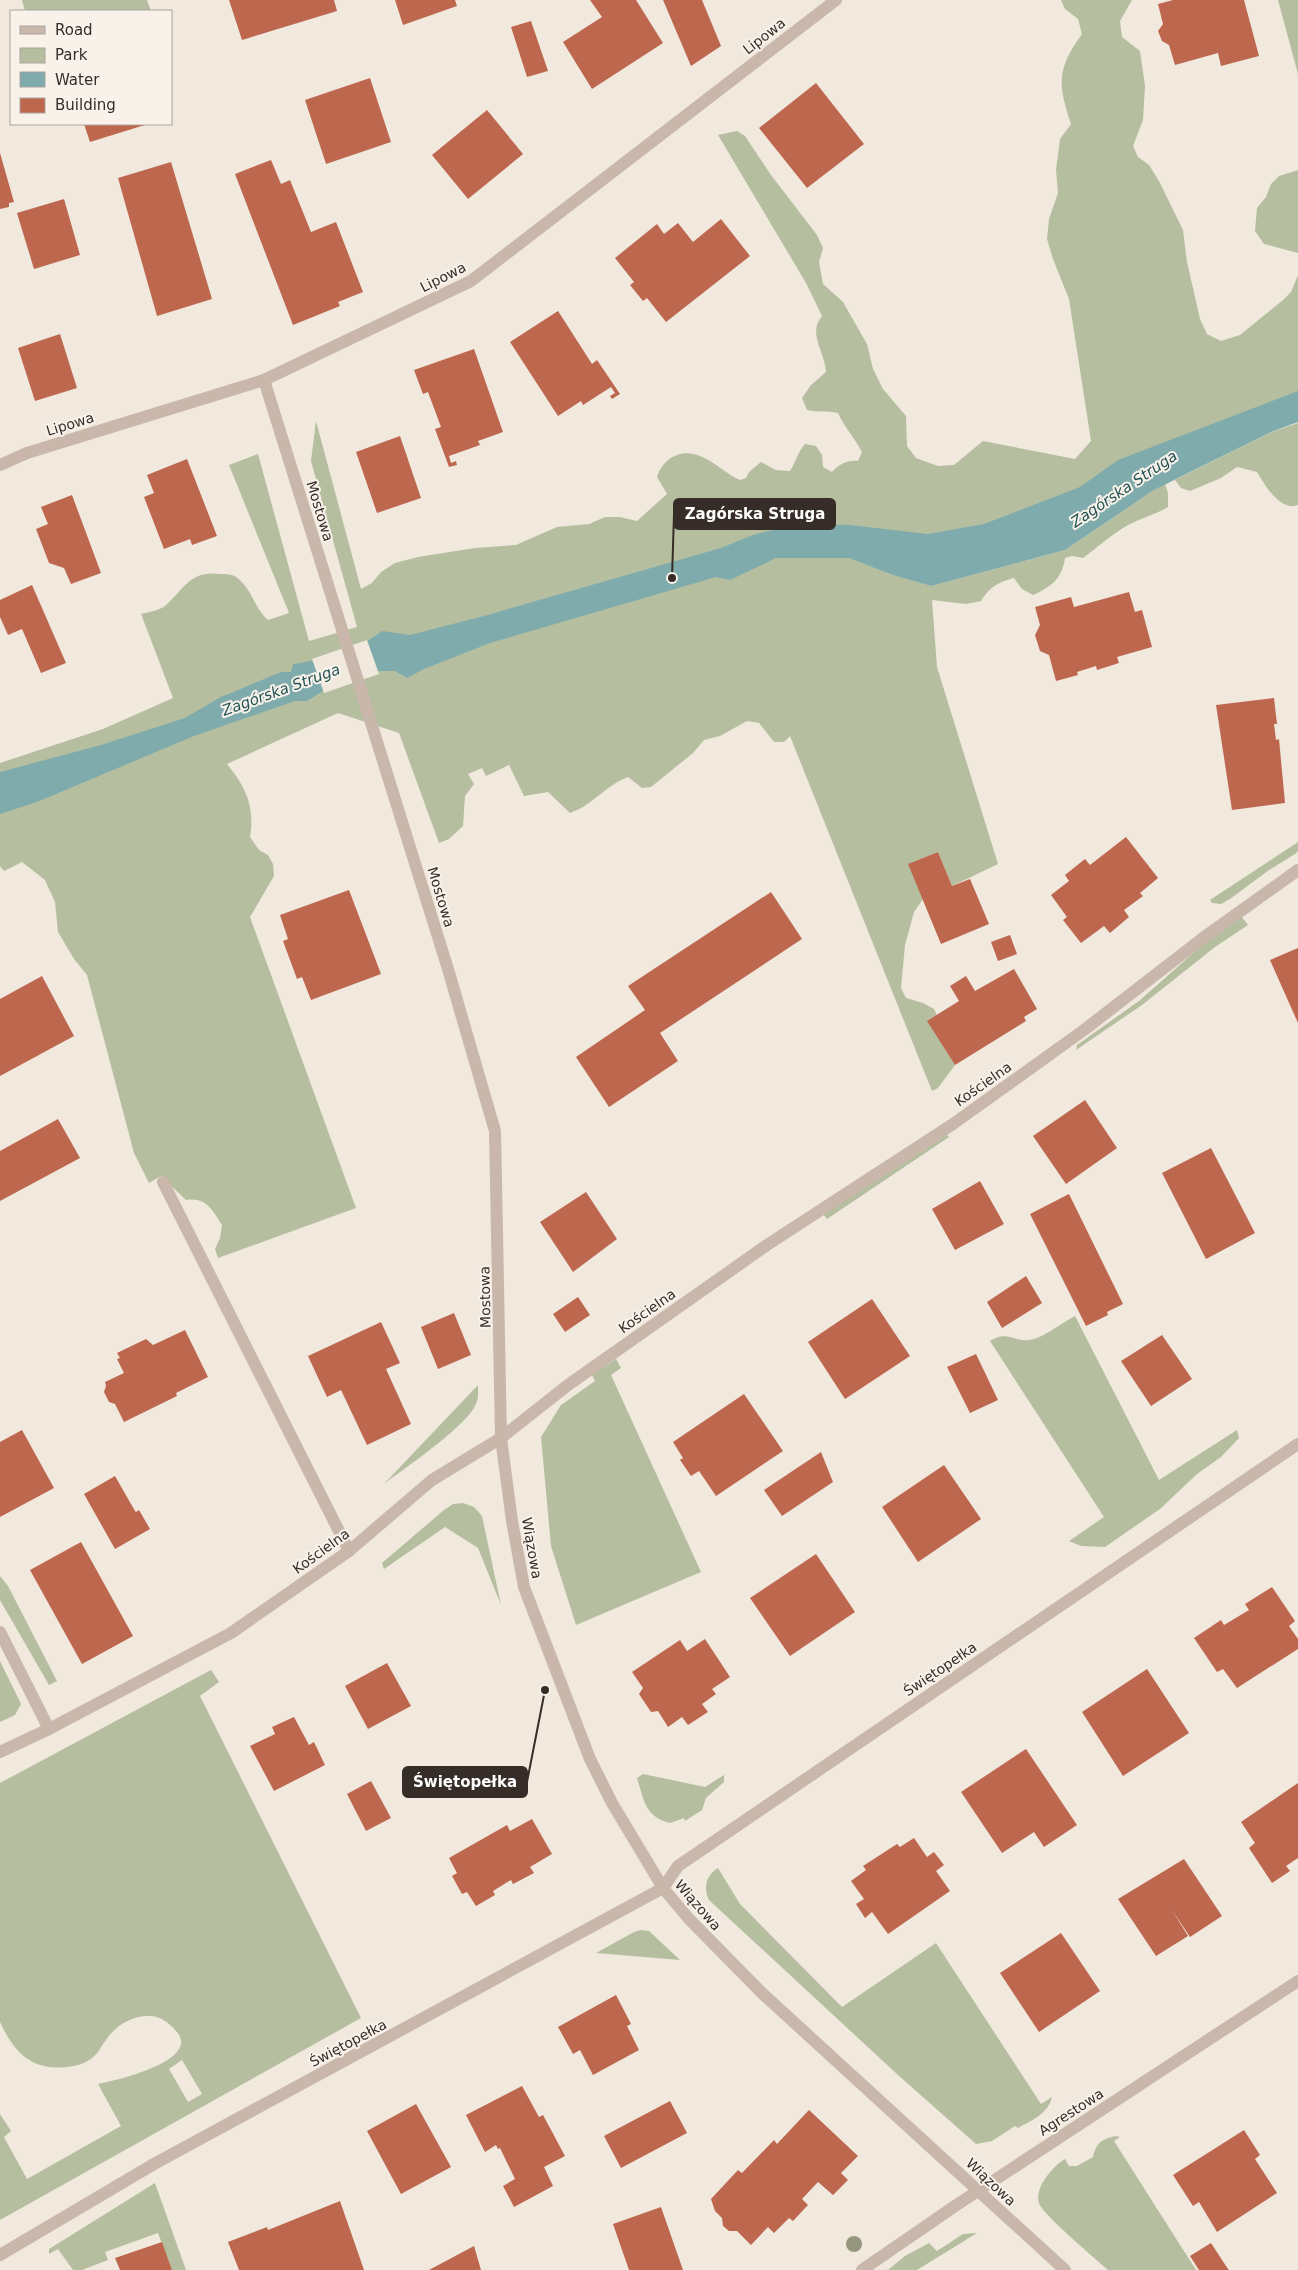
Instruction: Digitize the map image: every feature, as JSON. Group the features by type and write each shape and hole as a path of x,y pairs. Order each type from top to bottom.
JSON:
{"street":[{"name":"Lipowa","path":"0,465 27,453 264,380 471,281 836,0"},
{"name":"Mostowa","path":"264,380 448,969 496,1131 501,1438"},
{"name":"Kościelna","path":"0,1752 50,1729 231,1633 349,1550 432,1480 501,1438 568,1385 767,1245 953,1124 1084,1030 1203,938 1298,870"},
{"path":"163,1182 349,1550"},
{"name":"Wiązowa","path":"501,1438 512,1521 524,1587 590,1758 612,1802 664,1888 689,1920 763,1994 1065,2270"},
{"name":"Świętopełka","path":"0,2255 154,2164 664,1888 678,1866 1298,1444"},
{"path":"0,1632 50,1729"},
{"name":"Agrestowa","path":"862,2270 978,2190 1298,1981"}],"green space":[{"path":"22,0 147,0 151,10 25,10"},
{"path":"1061,0 1132,0 1120,21 1122,37 1140,51 1145,86 1143,120 1133,146 1138,157 1149,165 1159,181 1183,230 1187,262 1200,319 1207,334 1221,341 1240,335 1291,292 1298,275 1298,415 888,573 931,586 1065,550 1165,484 1168,493 1168,507 1128,525 1083,558 1072,556 1065,558 1061,572 1055,581 1033,595 1022,589 1014,578 995,586 987,592 981,601 966,604 932,600 937,667 998,864 952,886 938,852 909,864 923,899 914,912 905,945 901,988 906,998 923,1003 934,1009 937,1015 928,1021 955,1065 938,1088 932,1091 790,736 784,742 774,742 759,723 747,721 720,736 704,740 693,753 651,787 642,788 628,777 613,785 586,805 570,813 548,792 524,796 509,765 486,776 482,768 468,774 474,784 465,796 463,826 449,839 439,843 399,733 338,713 227,764 248,798 251,816 250,837 259,850 268,855 273,864 274,876 250,917 356,1208 218,1258 215,1249 220,1238 222,1225 212,1210 199,1201 186,1200 161,1176 149,1183 134,1153 87,975 74,959 58,932 55,902 45,880 22,862 4,871 0,866 0,763 103,729 173,698 141,614 164,607 195,578 211,573 233,575 246,587 259,610 268,620 289,613 229,465 258,454 309,641 357,627 311,461 316,421 361,589 372,583 381,572 395,563 418,557 475,548 516,545 557,527 589,524 605,517 620,517 637,521 667,494 657,477 663,465 679,454 686,453 700,456 740,480 746,478 749,472 761,462 776,470 790,471 805,444 816,446 822,455 823,467 832,472 844,463 858,461 862,452 838,413 807,410 802,398 811,385 826,372 816,336 816,329 822,316 806,283 718,135 737,131 745,136 771,175 817,235 823,248 819,262 823,284 843,302 867,344 873,369 883,389 906,416 907,446 916,458 938,466 954,465 983,441 1075,459 1091,441 1069,299 1047,239 1049,219 1058,193 1056,170 1060,139 1071,124 1064,98 1062,78 1067,58 1082,34 1078,19 1065,9"},
{"path":"1278,0 1298,0 1298,74"},
{"path":"1298,170 1298,253 1264,244 1255,231 1257,208 1266,197 1271,184 1279,176"},
{"path":"1298,423 1298,505 1285,505 1274,496 1257,472 1237,467 1221,478 1190,491 1181,488 1175,480 1269,433"},
{"path":"1298,842 1298,851 1295,854 1269,870 1230,899 1221,904 1212,903 1210,900"},
{"path":"1241,916 1248,925 1215,947 1142,1005 1076,1050 1077,1045 1139,1001 1208,940"},
{"path":"947,1135 949,1137 827,1219 823,1214"},
{"path":"1075,1316 1159,1480 1237,1430 1239,1438 1221,1457 1197,1474 1160,1509 1105,1547 1081,1546 1069,1541 1104,1517 990,1341 1001,1336 1023,1340 1035,1339"},
{"path":"616,1359 621,1368 611,1375 701,1572 576,1625 551,1546 541,1437 561,1405 595,1381 592,1375"},
{"path":"478,1385 476,1404 461,1424 384,1484"},
{"path":"463,1503 474,1507 482,1516 501,1605 478,1548 445,1527 384,1569 382,1563 444,1510 453,1504"},
{"path":"0,1576 8,1586 57,1681 49,1685 0,1600"},
{"path":"0,1661 21,1704 15,1715 0,1722"},
{"path":"211,1670 219,1682 200,1696 361,2018 0,2220 0,2114 11,2131 4,2137 27,2179 121,2126 98,2084 138,2074 168,2060 178,2051 181,2041 176,2031 162,2019 151,2016 138,2017 131,2019 115,2030 98,2052 86,2062 67,2067 43,2066 34,2062 25,2057 11,2042 0,2022 0,1783","holes":["182,2060 202,2094 188,2102 169,2069"]},
{"path":"643,1774 705,1787 724,1775 724,1782 706,1798 702,1810 685,1821 684,1818 670,1823 655,1817 650,1812 637,1778"},
{"path":"718,1868 740,1904 842,2007 936,1943 1041,2104 1052,2097 1047,2108 1039,2116 1018,2128 1015,2126 992,2141 976,2144 898,2075 709,1900 706,1891 708,1878"},
{"path":"641,1930 649,1931 680,1960 596,1953 634,1932"},
{"path":"1116,2136 1120,2137 1114,2141 1196,2270 1108,2270 1042,2209 1038,2197 1039,2191 1055,2167 1065,2159 1069,2166 1077,2166 1093,2157 1100,2142"},
{"path":"155,2183 186,2270 172,2270 158,2233 105,2252 108,2260 82,2270 73,2270 58,2249 49,2254 49,2249"},
{"path":"977,2233 917,2270 888,2270 905,2256 929,2243 937,2251 963,2234"}],"water":[{"path":"1298,391 1298,422 1269,433 1154,490 1065,550 931,586 893,575 849,558 776,558 730,580 716,577 490,643 424,669 407,678 395,671 378,671 323,691 307,701 295,701 194,736 37,802 0,814 0,772 101,745 185,718 219,698 281,672 291,672 293,664 316,660 351,649 373,638 382,631 410,635 484,616 721,548 753,535 799,524 850,525 928,534 984,524 1080,487 1118,460"}],"pier":[{"path":"367,640 379,674 324,693 312,659"}],"building":[{"path":"229,0 334,0 337,11 242,40"},
{"path":"395,0 455,0 457,6 403,25"},
{"path":"590,0 636,0 663,43 592,89 563,42 602,17"},
{"path":"663,0 702,0 721,46 691,66"},
{"path":"1173,0 1244,0 1259,56 1221,66 1218,53 1175,65 1169,45 1162,41 1158,31 1163,24 1158,4"},
{"path":"531,21 548,71 527,77 511,27"},
{"path":"370,78 391,142 326,164 305,100"},
{"path":"816,83 864,144 807,188 759,128"},
{"path":"487,110 523,154 468,199 432,155"},
{"path":"84,125 145,125 90,142"},
{"path":"0,153 14,202 9,203 9,207 0,209"},
{"path":"271,160 281,184 290,180 311,232 336,222 363,292 338,302 340,306 293,325 235,174"},
{"path":"171,162 212,299 157,316 118,178"},
{"path":"64,199 80,255 34,269 17,213"},
{"path":"721,219 750,256 666,322 647,298 643,301 630,285 634,282 615,258 657,224 664,234 678,223 693,242"},
{"path":"558,311 592,364 597,360 620,394 612,399 610,396 615,393 611,387 583,405 581,401 558,416 510,342"},
{"path":"60,334 77,388 35,401 18,348"},
{"path":"474,349 503,432 478,441 480,445 449,456 451,463 456,461 457,465 449,467 435,429 441,427 428,392 423,394 414,370"},
{"path":"400,436 421,498 377,513 356,452"},
{"path":"187,459 217,536 192,545 190,539 164,549 144,497 154,493 147,475"},
{"path":"72,495 101,573 71,584 64,568 49,563 36,529 48,524 41,507"},
{"path":"32,585 66,663 41,673 22,629 8,635 0,617 0,600"},
{"path":"1129,592 1135,612 1142,610 1152,647 1117,657 1119,663 1097,670 1096,666 1077,672 1078,675 1056,681 1049,655 1040,651 1035,635 1040,625 1035,607 1071,597 1074,607"},
{"path":"1274,698 1277,724 1274,724 1276,740 1279,739 1285,803 1232,810 1216,705"},
{"path":"1126,837 1158,878 1140,893 1143,896 1124,910 1129,917 1110,933 1104,926 1081,943 1063,920 1067,917 1051,895 1069,881 1065,875 1085,859 1090,865"},
{"path":"938,852 952,886 970,879 989,924 941,944 908,864"},
{"path":"349,890 381,974 311,1000 302,977 297,979 283,941 288,939 280,915"},
{"path":"771,892 802,939 660,1033 678,1061 609,1107 576,1057 645,1010 628,986"},
{"path":"1010,935 1017,954 998,961 991,942"},
{"path":"1298,948 1298,1023 1270,960"},
{"path":"1014,969 1037,1009 1024,1017 1026,1021 955,1065 927,1021 959,1001 950,986 966,976 975,991"},
{"path":"42,976 74,1036 0,1076 0,999"},
{"path":"1085,1100 1117,1148 1066,1184 1033,1136"},
{"path":"58,1119 80,1158 0,1201 0,1151"},
{"path":"1211,1148 1255,1233 1206,1259 1162,1173"},
{"path":"980,1181 1004,1224 955,1250 932,1209"},
{"path":"586,1192 617,1239 573,1272 540,1222"},
{"path":"1069,1194 1123,1304 1107,1312 1108,1315 1086,1326 1030,1214"},
{"path":"1026,1276 1042,1303 1002,1328 987,1302"},
{"path":"578,1297 590,1315 565,1332 553,1314"},
{"path":"872,1299 910,1356 845,1399 808,1342"},
{"path":"454,1313 471,1355 438,1369 421,1327"},
{"path":"381,1322 400,1363 386,1369 411,1424 367,1445 341,1390 327,1397 308,1356"},
{"path":"185,1330 208,1377 176,1393 177,1396 124,1422 115,1404 109,1402 104,1392 105,1382 124,1373 117,1359 120,1358 117,1353 146,1339 153,1345"},
{"path":"1162,1335 1192,1379 1151,1406 1121,1361"},
{"path":"976,1354 998,1400 970,1413 947,1367"},
{"path":"744,1394 783,1451 716,1496 699,1471 691,1476 680,1460 683,1458 673,1442"},
{"path":"22,1430 54,1488 0,1517 0,1442"},
{"path":"821,1452 833,1482 782,1516 764,1490"},
{"path":"944,1465 981,1519 918,1562 882,1507"},
{"path":"115,1476 135,1511 139,1510 150,1529 115,1549 84,1494"},
{"path":"81,1542 133,1636 82,1664 30,1570"},
{"path":"816,1554 855,1612 790,1656 750,1598"},
{"path":"1272,1587 1295,1621 1289,1626 1298,1639 1298,1649 1237,1688 1223,1669 1217,1672 1194,1638 1221,1620 1224,1625 1249,1610 1245,1604"},
{"path":"705,1639 730,1677 712,1689 716,1694 702,1704 708,1712 688,1725 682,1717 668,1727 658,1711 651,1712 639,1694 643,1688 632,1672 680,1640 687,1651"},
{"path":"387,1663 411,1706 368,1729 345,1686"},
{"path":"1147,1669 1189,1733 1123,1776 1082,1712"},
{"path":"294,1717 309,1745 314,1742 325,1765 274,1791 250,1746 275,1734 272,1727"},
{"path":"1026,1749 1077,1825 1044,1847 1034,1832 1002,1853 961,1792"},
{"path":"371,1781 391,1818 366,1831 347,1794"},
{"path":"1298,1783 1298,1858 1286,1866 1290,1871 1272,1883 1249,1848 1255,1843 1241,1822"},
{"path":"532,1819 552,1854 530,1867 534,1873 513,1884 511,1880 493,1891 495,1895 476,1906 467,1892 462,1894 452,1876 457,1873 449,1858 507,1825 510,1831"},
{"path":"914,1838 927,1857 934,1852 944,1865 936,1871 950,1891 888,1934 872,1912 865,1918 856,1904 864,1899 851,1881 866,1870 863,1866 897,1844 900,1847"},
{"path":"1184,1859 1222,1916 1190,1937 1172,1910 1188,1936 1156,1956 1118,1899"},
{"path":"1061,1933 1100,1991 1039,2032 1000,1973"},
{"path":"616,1995 631,2024 627,2026 639,2050 593,2075 580,2050 573,2054 558,2027"},
{"path":"522,2086 539,2117 543,2115 565,2156 544,2167 553,2186 514,2207 503,2186 515,2179 500,2148 498,2149 496,2145 485,2152 466,2115"},
{"path":"670,2101 687,2133 621,2168 604,2136"},
{"path":"416,2104 451,2167 401,2194 367,2131"},
{"path":"809,2110 858,2156 841,2173 848,2180 833,2195 818,2182 802,2199 808,2205 793,2221 789,2218 774,2233 768,2227 751,2245 737,2231 729,2231 723,2226 722,2218 715,2211 711,2199 738,2170 742,2173 774,2140 777,2144"},
{"path":"1244,2130 1260,2155 1255,2159 1277,2193 1217,2232 1199,2202 1193,2206 1173,2175"},
{"path":"340,2201 364,2270 239,2270 228,2242 267,2227 268,2230"},
{"path":"661,2207 683,2270 629,2270 613,2224"},
{"path":"162,2242 172,2270 120,2270 115,2258"},
{"path":"1211,2243 1229,2270 1199,2270 1190,2256"},
{"path":"474,2246 481,2270 429,2270"}],"place":[{"name":"Zagórska Struga","path":"672,578"},
{"name":"Świętopełka","path":"545,1690"}]}
